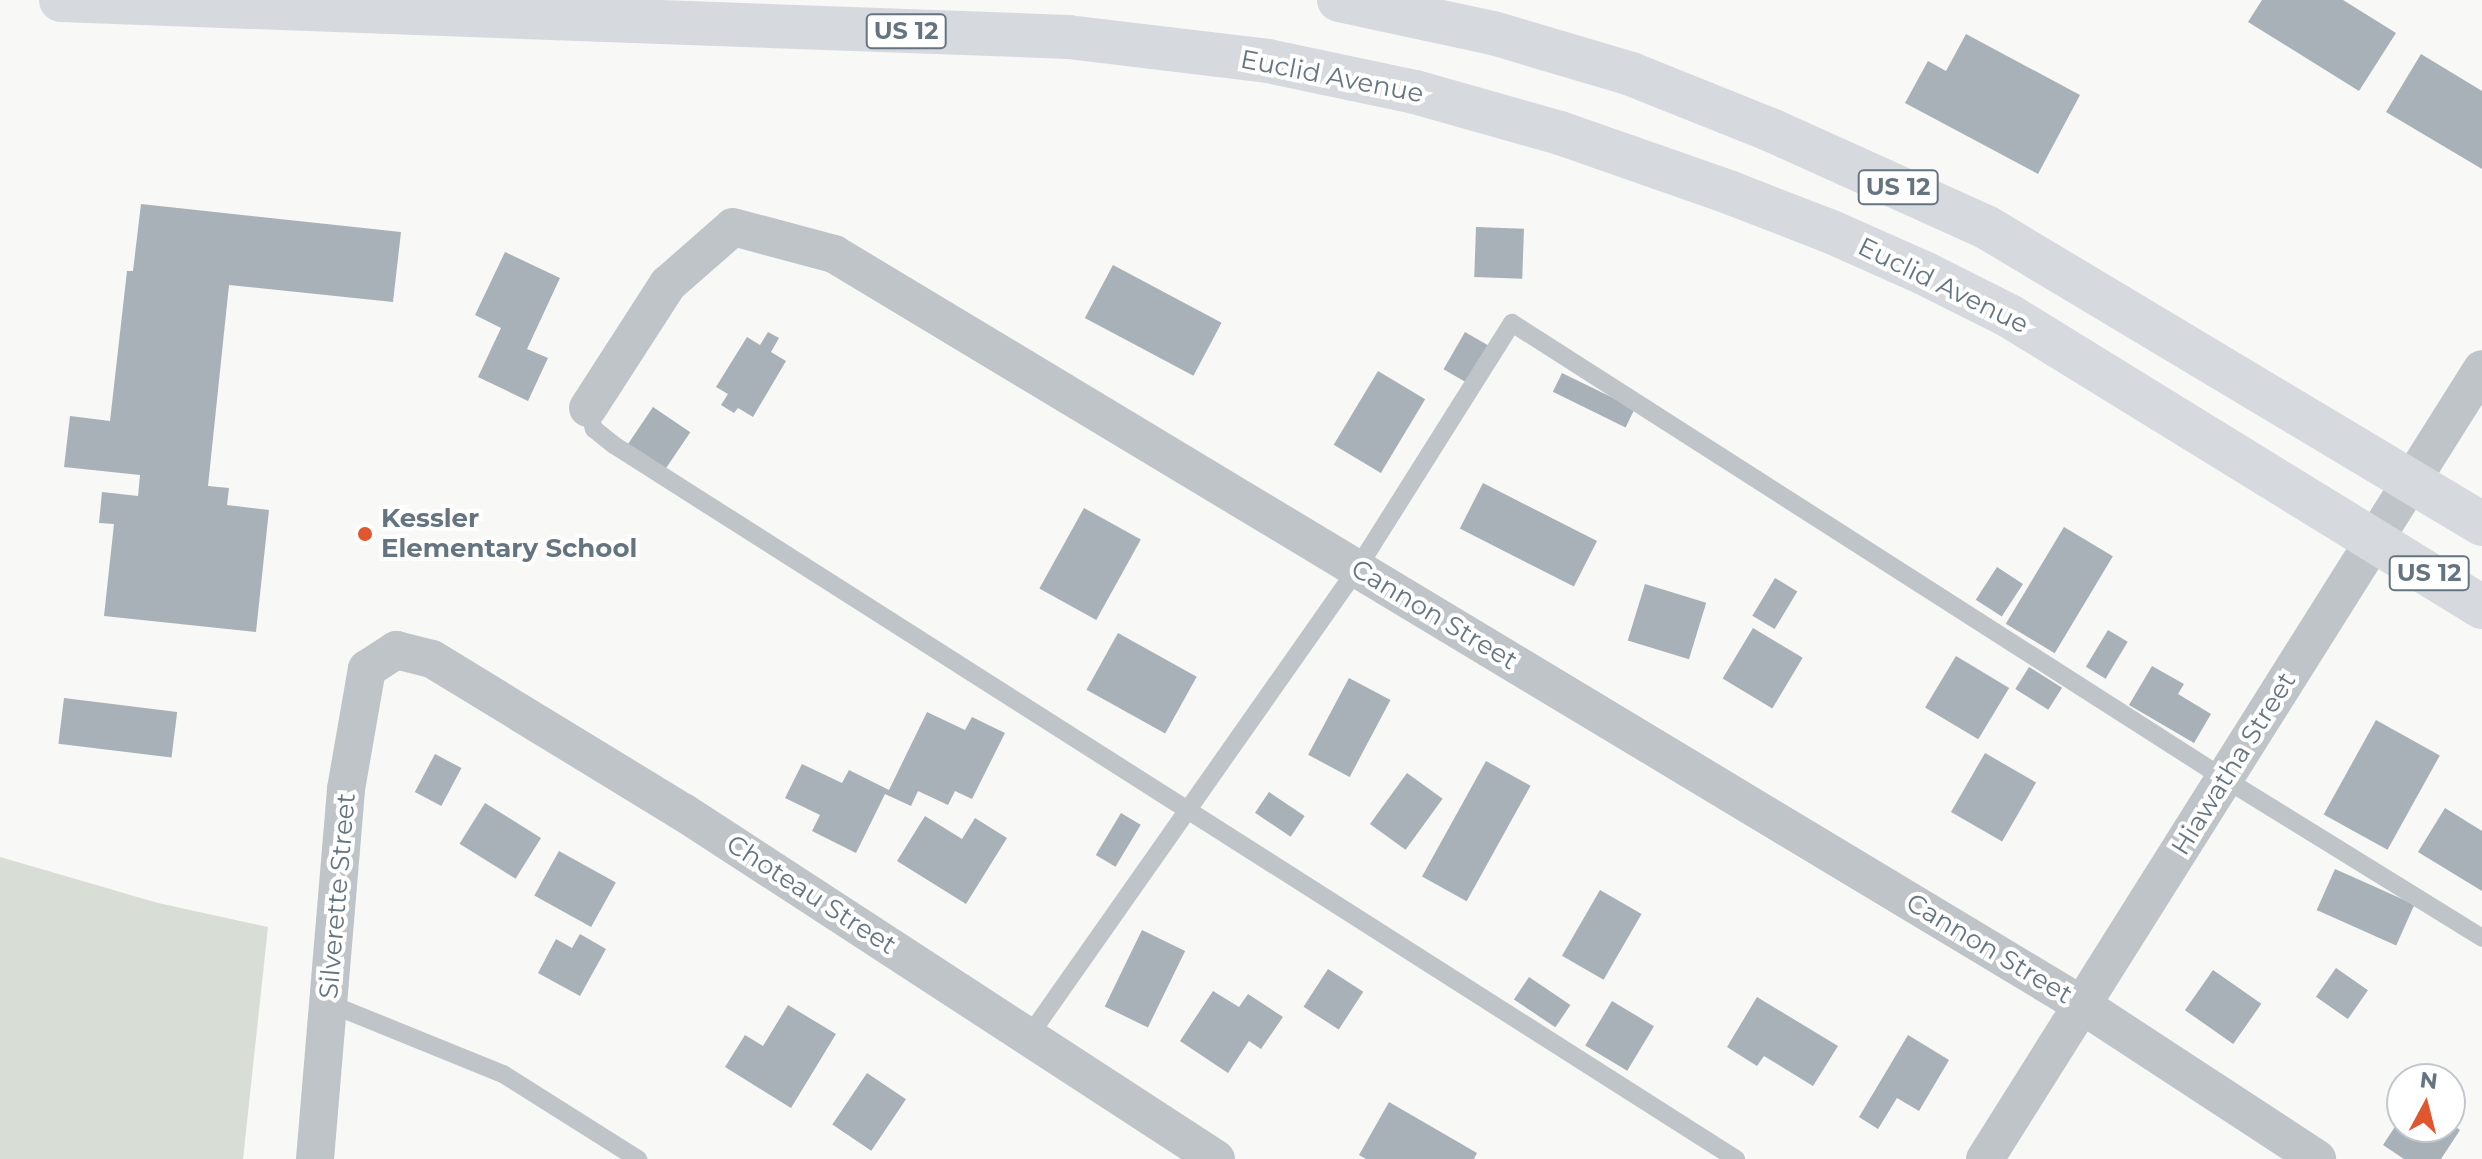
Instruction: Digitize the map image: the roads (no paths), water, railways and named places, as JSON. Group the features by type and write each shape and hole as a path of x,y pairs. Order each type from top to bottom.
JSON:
{"highway":[{"name":"Euclid Avenue","path":"61,0 869,15 1268,61 1415,92 1560,133 1790,216 1924,273 2011,317 2482,607"},
{"name":"US 12","path":"1339,0 1493,33 1631,74 1771,130 1986,227 2482,524"}],"street":[{"name":"Cannon Street","path":"588,408 668,284 733,227 834,254 2082,1005 2317,1159"},
{"name":"Hiawatha Street","path":"1985,1159 2482,369"},
{"name":"Silverette Street","path":"315,1159 346,789 367,669 396,650"},
{"name":"Choteau Street","path":"396,650 432,659 683,812 1216,1159"}],"lane":[{"path":"1029,1036 1357,569 1512,323 2225,779 2482,938"},
{"path":"588,408 594,429 614,445 1736,1159"},
{"path":"328,1003 503,1074 638,1159"}],"place":[{"name":"Kessler Elementary School","path":"365,534"}]}
